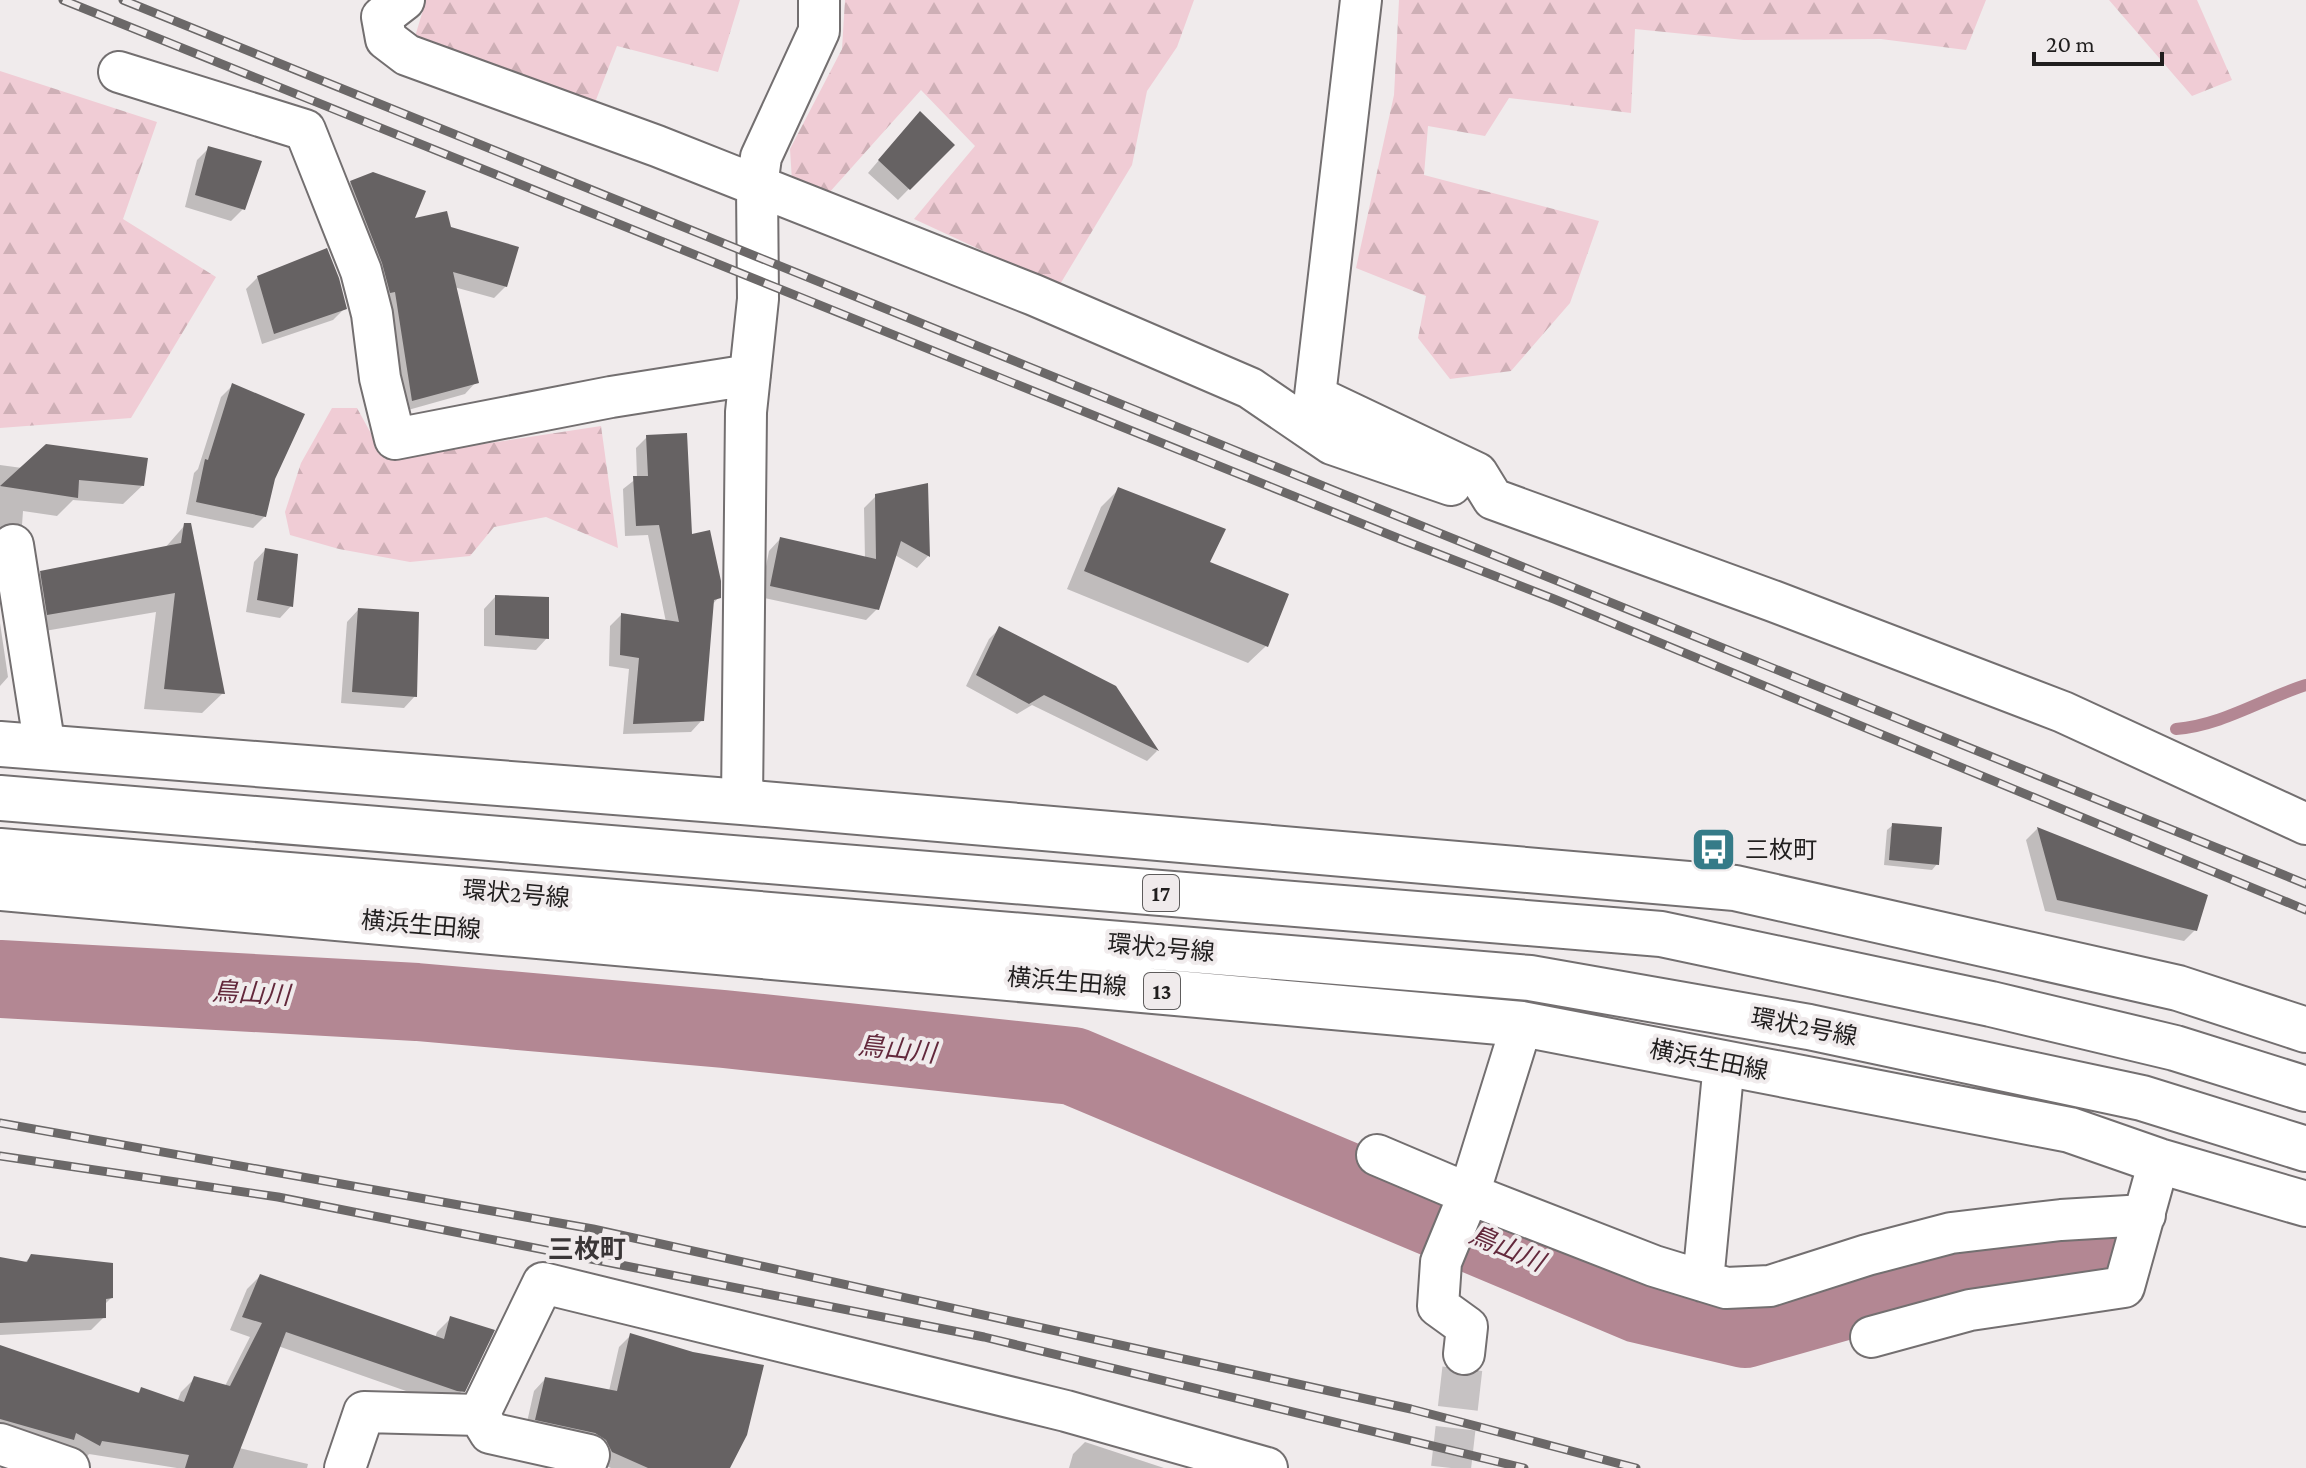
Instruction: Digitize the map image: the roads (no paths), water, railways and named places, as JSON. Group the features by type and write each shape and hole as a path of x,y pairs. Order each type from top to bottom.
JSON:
{"main road":[{"path":"0,744 742,802 1735,888 2178,988 2306,1030"},
{"name":"17","path":"0,798 1661,934 1991,1004 2175,1048 2306,1089"},
{"name":"環状2号線","path":"0,851 1530,978 1809,1027 2142,1098 2306,1149"},
{"name":"横浜生田線","path":"0,888 1522,1024 2070,1130 2159,1161 2306,1204"}],"street":[{"path":"404,0 382,17 386,39 407,55 757,186 1034,295 1250,388 1332,444 1773,601 2063,712 2306,824"},
{"path":"742,802 746,412 758,299 757,186 761,157 819,31 819,0"},
{"path":"1361,0 1315,396 1477,473 1493,499"},
{"path":"119,72 305,130 361,271 372,314 380,378 395,439 611,397 750,375"},
{"path":"13,545 45,748"},
{"path":"1464,1354 1467,1327 1438,1306 1441,1262 1469,1194 1522,1024"},
{"path":"1703,1281 1724,1063"},
{"path":"1377,1155 1654,1266 1726,1288 1770,1286 1867,1255 1951,1233 2061,1220 2145,1215"},
{"path":"1871,1337 1970,1310 2124,1287 2159,1161"},
{"path":"479,1415 543,1283 1066,1411 1267,1468"},
{"path":"345,1468 364,1412 479,1415"},
{"path":"479,1415 490,1433 589,1455 584,1468"},
{"path":"0,1444 69,1468"}],"waterway":[{"path":"2176,729 2226,717 2306,685"},
{"name":"鳥山川","path":"0,979 417,1002 724,1029 1073,1066 1639,1304 1745,1329 1939,1274 2104,1253"}],"tunnel":[{"path":"1451,1468 1464,1354"}],"railway":[{"path":"63,0 1554,599 2306,910"},
{"path":"123,0 2306,884"},
{"path":"0,1123 593,1229 1411,1409 1636,1468"},
{"path":"0,1156 278,1197 984,1337 1524,1468"}],"place":[{"name":"三枚町","path":"1714,850"}],"district":[{"name":"三枚町","path":"587,1249"}]}
